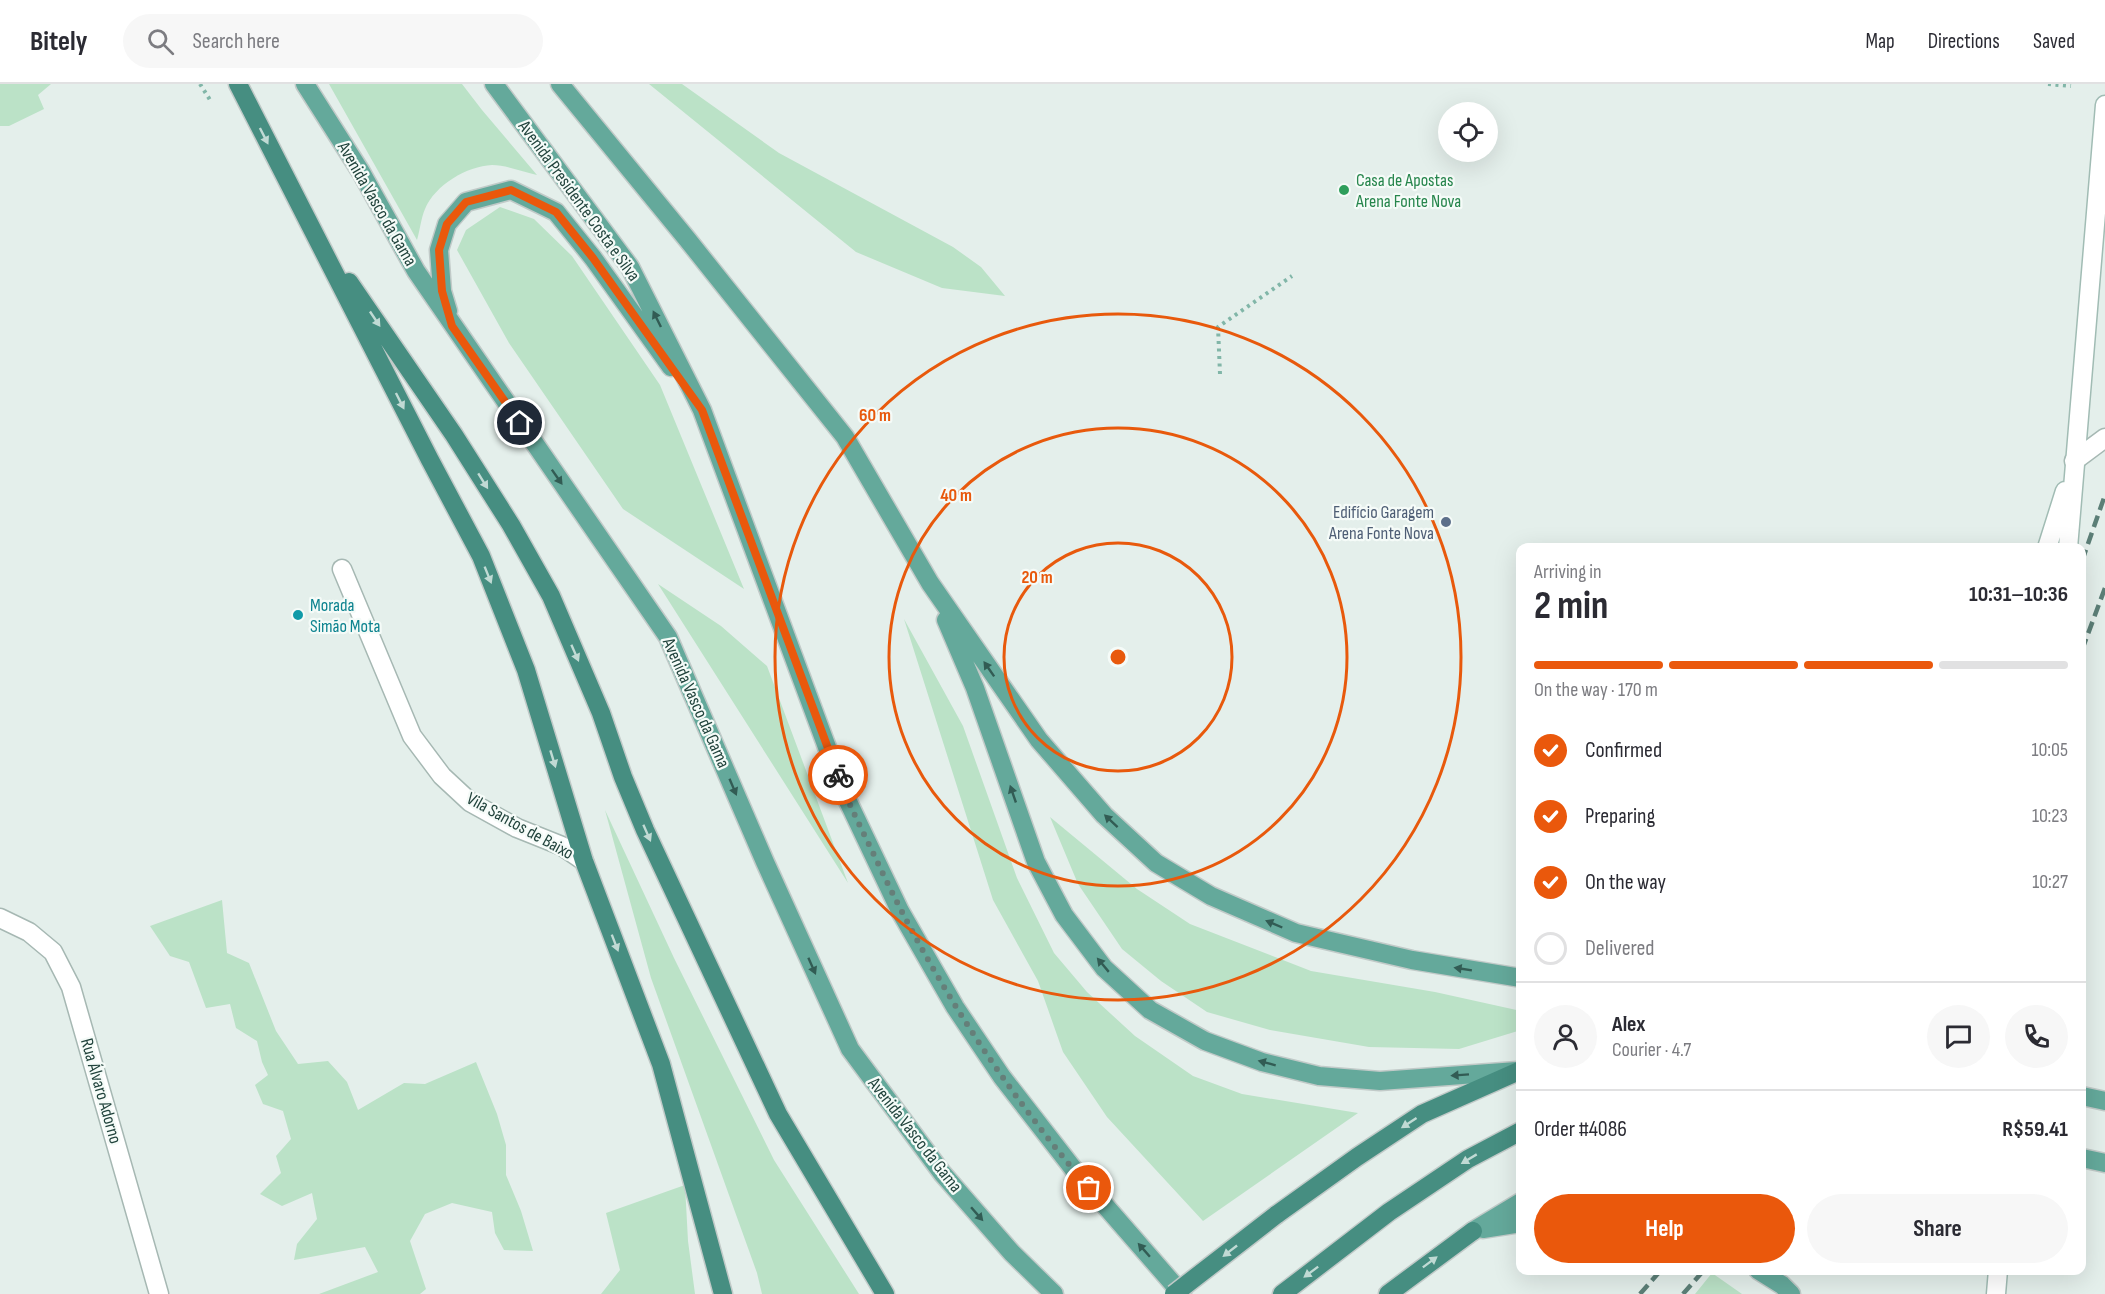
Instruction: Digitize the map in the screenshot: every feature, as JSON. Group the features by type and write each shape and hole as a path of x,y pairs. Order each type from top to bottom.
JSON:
{"highway":[{"path":"238,84 429,460 481,556 526,670 584,861 662,1064 723,1294"},
{"path":"306,218 454,435 511,525 550,596 602,713 623,777 645,830 778,1114 885,1294"},
{"path":"1174,1294 1276,1215 1422,1114 1516,1072"},
{"path":"1282,1294 1389,1212 1468,1159 1516,1134"},
{"path":"1388,1294 1473,1231"}],"main road":[{"name":"Avenida Vasco da Gama","path":"305,84 361,172 416,271 452,326 668,637 765,862 850,1049 942,1173 1011,1253 1054,1294"},
{"name":"Avenida Presidente Costa e Silva","path":"494,84 630,267 702,410 844,793 900,911 955,1007 1002,1077 1075,1171 1182,1294"},
{"path":"560,84 687,238 845,437 930,583 1039,740 1104,815 1156,863 1211,896 1296,933 1401,958 1516,977"},
{"path":"452,326 442,291 439,250 447,224 466,202 511,190 556,212 593,258 702,410"},
{"path":"930,583 975,688 1036,862 1065,915 1104,968 1150,1011 1205,1041 1262,1062 1319,1076 1380,1081 1516,1070"},
{"path":"2086,1097 2105,1101"},
{"path":"2086,1159 2105,1163"},
{"path":"1473,1231 1516,1205"},
{"path":"1473,1231 1516,1224"},
{"path":"1766,1275 1791,1294"}],"street":[{"path":"2068,543 2105,105"},
{"path":"2049,543 2074,461 2105,438"},
{"name":"Vila Santos de Baixo","path":"342,569 412,736 442,776 470,802 517,828 562,846 584,861"},
{"name":"Rua Álvaro Adorno","path":"0,918 29,932 53,952 71,987 159,1294"},
{"path":"1996,1294 1998,1275"}],"path":[{"path":"2048,84 2071,86"},
{"path":"1220,374 1218,327 1292,276"}],"green space":[{"path":"0,84 51,84 38,95 44,109 9,126 0,126"},
{"path":"329,84 462,84 537,175 497,165 482,166 462,173 444,185 430,200 417,240"},
{"path":"649,84 682,84 779,153 953,247 981,267 1005,296 942,288 856,252"},
{"path":"500,207 534,219 572,256 660,385 744,589 623,509 509,343 457,250 466,230"},
{"path":"658,584 721,626 767,666 848,883"},
{"path":"904,619 963,726 1017,878 1054,953 1087,992 1135,1036 1193,1076 1242,1094 1358,1113 1203,1221 1107,1117 1063,1052 1038,981 993,900"},
{"path":"605,810 674,958 774,1160 859,1294 762,1294 757,1273 651,978"},
{"path":"1050,817 1137,889 1190,924 1311,971 1435,992 1516,1010 1516,1032 1459,1049 1369,1047 1270,1030 1207,1012 1161,981 1122,949 1078,884"},
{"path":"222,900 227,953 249,963 276,1031 298,1064 328,1061 347,1082 358,1110 404,1083 425,1084 476,1062 497,1114 506,1145 506,1175 521,1211 533,1251 504,1250 495,1233 492,1212 452,1203 425,1214 410,1241 426,1289 420,1294 319,1294 378,1272 365,1247 294,1260 297,1244 317,1219 312,1193 282,1206 260,1194 281,1173 276,1156 291,1139 283,1111 263,1104 255,1085 268,1075 257,1041 236,1028 230,1004 206,1008 189,962 170,956 150,926"},
{"path":"685,1185 688,1241 695,1294 601,1294 620,1270 606,1213"},
{"path":"1710,1275 1715,1275 1742,1294 1695,1294"}],"railway":[{"path":"2086,550 2105,495"},
{"path":"2086,639 2105,588"},
{"path":"1640,1294 1657,1275"},
{"path":"1683,1294 1700,1275"}],"way so far":[{"path":"838,775 844,793 900,911 955,1007 1002,1077 1089,1188"}],"place":[{"name":"Casa de Apostas Arena Fonte Nova","path":"1344,190"},
{"name":"Edifício Garagem Arena Fonte Nova","path":"1446,522"},
{"name":"Morada Simão Mota","path":"298,615"}],"route":[{"path":"520,423 452,326 442,291 439,250 447,224 466,202 511,190 556,212 593,258 702,410 838,775"}]}
